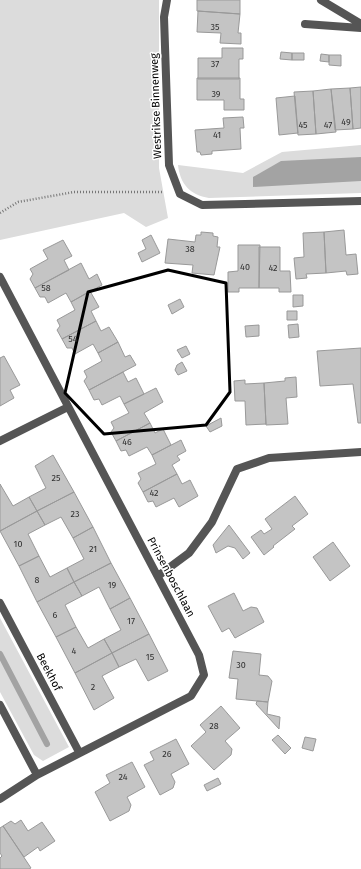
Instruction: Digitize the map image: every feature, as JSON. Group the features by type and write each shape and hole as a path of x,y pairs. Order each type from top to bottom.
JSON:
{"street":[{"name":"Westrikse Binnenweg","path":"167,0 164,16 169,165 179,192"},
{"path":"321,0 361,24"},
{"path":"305,24 361,28"},
{"path":"179,192 202,205 361,201"},
{"name":"Prinsenboschlaan","path":"0,277 199,655 204,675 191,696 79,752 37,775 0,799"},
{"path":"0,441 68,407"},
{"path":"158,576 189,553 194,547 212,522 238,468 269,458 361,452"},
{"name":"Beekhof","path":"0,603 79,752"},
{"path":"0,705 37,775"}],"path":[{"path":"0,213 18,202 74,192 179,192"}],"highlighted area":[{"path":"168,270 226,283 230,392 206,425 104,434 65,393 88,292"}],"shaded area":[{"path":"0,0 159,0 159,168 168,218 146,227 124,213 0,240"},
{"path":"361,145 361,193 209,198 196,194 187,188 181,178 178,165 243,173 282,152"},
{"path":"361,157 361,181 253,187 253,177 281,161"},
{"path":"0,618 69,747 43,761 34,755 0,692"}],"building":[{"path":"197,0 240,0 240,14 197,11"},
{"path":"198,11 240,14 238,33 241,33 241,44 220,43 221,33 197,32"},
{"path":"222,48 243,48 243,59 239,59 239,79 198,79 198,58 222,58"},
{"path":"281,52 292,53 292,60 280,59"},
{"path":"292,53 304,53 304,60 292,60"},
{"path":"321,54 329,55 329,62 320,61"},
{"path":"329,55 341,55 341,66 329,65"},
{"path":"197,78 240,78 240,99 244,99 244,110 224,110 224,100 197,100"},
{"path":"361,87 361,128 353,129 350,88"},
{"path":"350,88 353,129 335,130 331,89"},
{"path":"331,89 336,132 316,134 313,91"},
{"path":"313,91 316,134 298,135 294,92"},
{"path":"295,96 298,133 279,135 276,98"},
{"path":"243,117 244,128 240,128 241,149 212,151 212,154 201,155 200,152 197,152 195,130 224,128 223,118"},
{"path":"344,230 346,255 356,254 358,274 347,275 346,271 326,273 324,232"},
{"path":"201,232 213,233 213,236 218,237 217,247 220,247 214,275 192,273 193,265 165,263 168,239 195,242 196,235 201,235"},
{"path":"324,232 326,273 306,274 307,278 296,279 294,258 304,257 303,233"},
{"path":"151,235 160,253 142,262 138,253 146,249 142,240"},
{"path":"63,240 72,256 64,260 69,270 35,288 30,279 33,274 30,269 48,259 43,250"},
{"path":"238,245 260,245 259,288 239,288 239,292 228,292 228,272 238,271"},
{"path":"259,247 280,247 280,271 290,271 291,292 279,292 279,288 259,288"},
{"path":"81,263 89,279 97,274 102,285 71,302 66,293 48,303 45,297 40,297 35,288"},
{"path":"90,291 99,307 91,311 96,321 62,339 57,330 60,326 57,320 75,310 71,302"},
{"path":"293,295 303,295 303,306 293,307"},
{"path":"180,299 184,307 172,314 168,305"},
{"path":"287,311 297,311 297,320 287,320"},
{"path":"96,321 101,331 109,327 118,342 98,353 93,344 75,354 72,348 67,348 62,339"},
{"path":"298,324 299,337 289,338 288,325"},
{"path":"259,325 259,336 246,337 245,326"},
{"path":"118,342 125,357 130,355 136,365 89,390 84,381 87,377 84,371 102,361 98,353"},
{"path":"186,346 190,354 182,358 177,350"},
{"path":"361,348 361,423 358,423 353,384 320,386 317,351"},
{"path":"4,356 20,385 10,390 14,398 0,406 0,358"},
{"path":"182,362 187,371 178,375 175,370 177,365"},
{"path":"123,372 128,382 136,378 144,394 124,404 120,396 102,405 99,399 94,400 89,390"},
{"path":"296,377 297,397 286,398 288,424 266,425 264,383 285,381 285,378"},
{"path":"245,380 245,384 264,383 266,424 246,425 245,401 235,401 234,381"},
{"path":"156,388 163,402 144,413 150,423 116,441 111,432 114,428 111,422 129,413 124,404"},
{"path":"221,418 222,426 210,432 206,426"},
{"path":"150,423 155,433 163,429 171,445 152,455 147,447 129,456 126,450 121,451 116,441"},
{"path":"181,440 186,451 177,456 180,460 172,465 177,474 143,492 138,483 141,479 138,473 156,464 152,455"},
{"path":"53,455 74,492 37,511 29,497 46,488 35,466"},
{"path":"177,474 182,484 190,480 198,496 179,507 174,498 156,507 153,501 148,502 143,492"},
{"path":"0,484 13,506 29,497 37,511 0,531"},
{"path":"74,492 93,527 73,538 61,517 45,525 37,511"},
{"path":"295,496 308,514 292,526 295,529 264,555 251,537 261,530 264,534 272,529 265,519"},
{"path":"37,511 45,525 28,534 39,556 19,566 0,531"},
{"path":"229,525 250,553 243,559 235,548 228,546 216,553 213,545"},
{"path":"93,527 111,563 74,582 67,568 84,559 73,538"},
{"path":"333,542 350,566 330,581 313,557"},
{"path":"39,556 50,577 67,568 74,582 37,602 19,566"},
{"path":"111,563 130,598 110,609 99,587 82,596 74,582"},
{"path":"74,582 82,596 65,605 76,627 56,637 37,602"},
{"path":"234,593 243,611 251,607 257,608 264,622 235,638 229,628 222,632 208,606"},
{"path":"130,598 149,634 112,653 104,639 121,630 110,609"},
{"path":"76,627 88,648 104,639 112,653 75,673 56,637"},
{"path":"149,634 168,671 148,681 136,659 119,667 112,653"},
{"path":"233,651 261,654 259,675 268,676 272,681 268,702 236,699 238,679 229,678"},
{"path":"112,653 119,667 102,676 114,698 94,710 75,673"},
{"path":"257,701 268,702 267,714 280,717 279,729 256,704"},
{"path":"221,706 240,728 225,741 232,749 231,755 214,770 191,746 206,732 200,725"},
{"path":"278,735 291,748 285,754 272,740"},
{"path":"305,737 316,739 313,751 302,748"},
{"path":"176,739 189,764 171,774 175,782 173,788 160,795 144,765 154,760 150,752"},
{"path":"132,762 145,787 127,797 131,805 129,811 110,821 95,792 110,783 106,775"},
{"path":"218,778 221,784 207,791 204,785"},
{"path":"21,820 28,831 42,822 55,841 40,851 38,847 24,857 3,826 11,821 15,824"},
{"path":"3,826 31,868 0,869 0,858 2,856 0,853 0,828"}],"waterway":[{"path":"0,654 47,744"}]}
